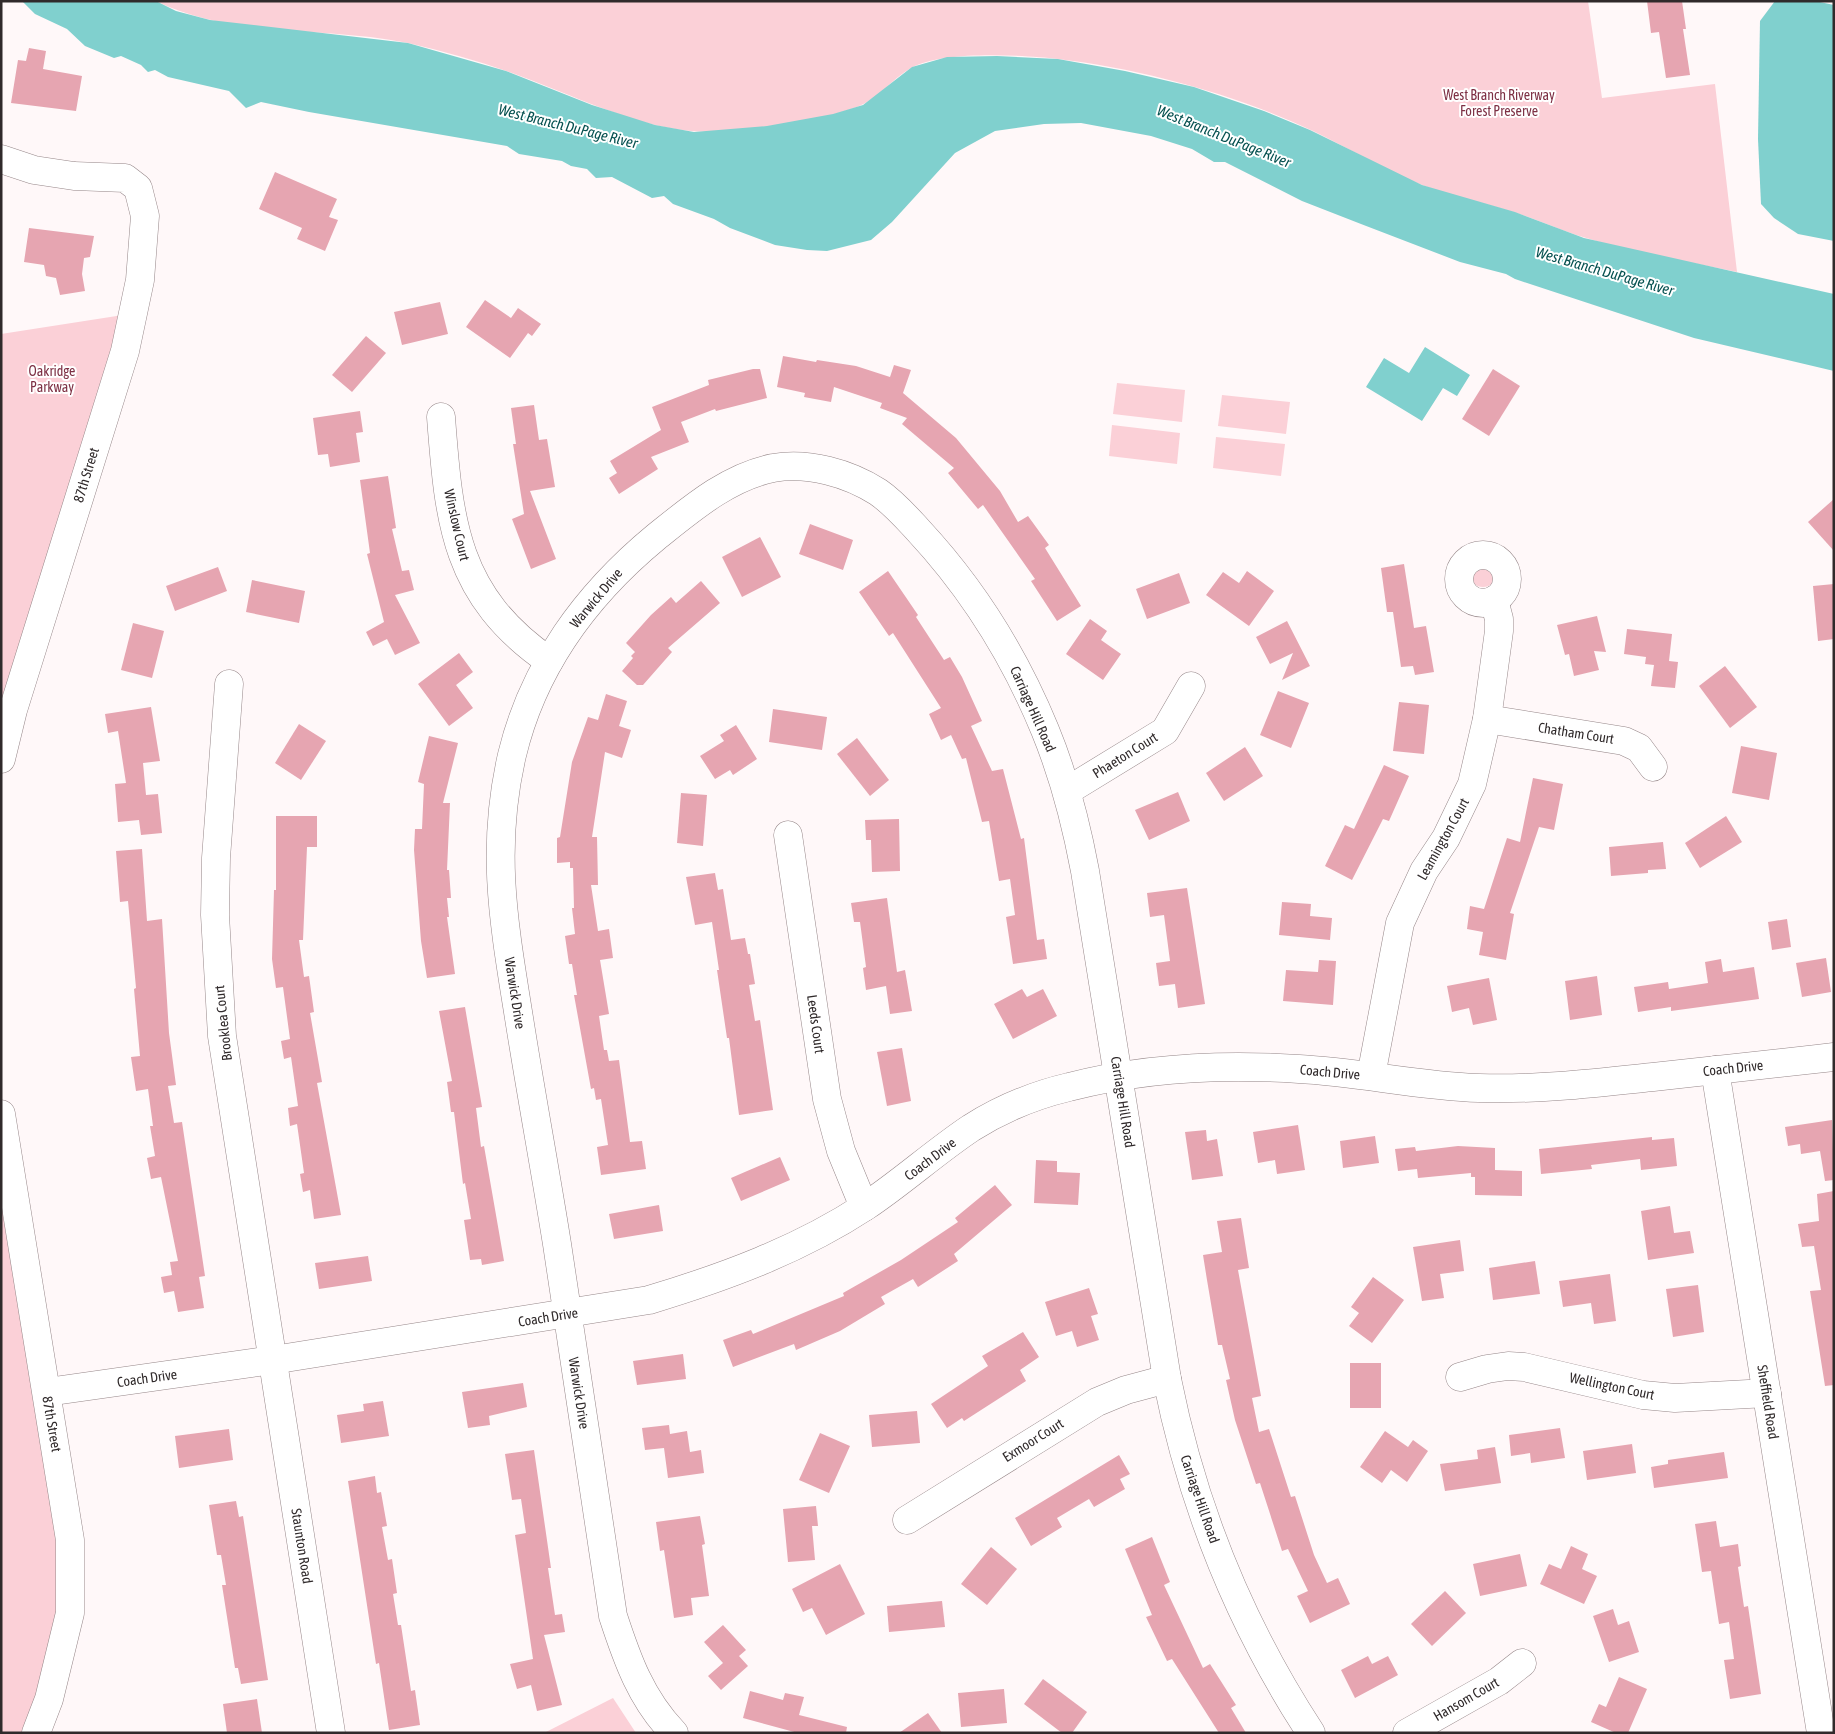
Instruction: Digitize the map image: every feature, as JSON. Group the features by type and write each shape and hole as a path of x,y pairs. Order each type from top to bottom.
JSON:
{"street":[{"name":"87th Street","path":"1,160 34,170 74,176 125,178 138,188 146,216 140,280 133,318 13,710 1,759"},
{"name":"Winslow Court","path":"441,417 450,502 458,544 471,578 498,618 529,647 549,661"},
{"name":"Warwick Drive","path":"674,1733 648,1702 629,1667 613,1616 508,943 500,880 502,815 514,750 530,701 560,640 616,572 678,519 709,496 732,483 774,468 809,467 843,475 866,485 886,498"},
{"name":"Carriage Hill Road","path":"886,498 932,546 973,599 1000,640 1045,730 1067,791 1085,871 1167,1379 1192,1479 1229,1580 1270,1664 1311,1733"},
{"name":"Leamington Court","path":"1371,1076 1400,923 1424,871 1446,838 1469,792 1482,750 1499,631 1499,619 1494,600"},
{"name":"Brooklea Court","path":"229,684 216,858 218,970 222,1036 273,1360"},
{"name":"Phaeton Court","path":"1067,791 1165,731 1191,686"},
{"name":"Chatham Court","path":"1487,719 1606,736 1624,741 1639,748 1653,767"},
{"name":"Leeds Court","path":"788,835 827,1099 841,1151 864,1207"},
{"name":"Coach Drive","path":"47,1392 273,1360 648,1300 707,1282 795,1246 864,1207 954,1140 993,1115 1023,1101 1069,1087 1164,1072 1233,1067 1299,1069 1371,1076 1428,1085 1518,1089 1584,1085 1834,1057"},
{"name":"Sheffield Road","path":"1715,1070 1820,1733"},
{"name":"87th Street","path":"1,1114 67,1512 70,1540 70,1614 62,1655 49,1699 36,1733"},
{"name":"Staunton Road","path":"273,1360 331,1733"},
{"name":"Wellington Court","path":"1460,1377 1508,1366 1524,1367 1643,1395 1675,1398 1766,1393"},
{"name":"Exmoor Court","path":"907,1520 1097,1402 1126,1390 1167,1379"},
{"name":"Hansom Court","path":"1407,1733 1499,1680 1522,1663"}],"green space":[{"name":"West Branch Riverway Forest Preserve","path":"156,1 1588,1 1602,98 1715,84 1737,272 1602,243 1501,208 1441,192 1404,177 1313,131 1253,106 1189,85 1090,63 1004,55 942,58 911,68 872,99 857,107 841,112 809,120 776,125 704,132 681,130 637,120 498,68 426,47 377,38 248,27 186,13"},
{"name":"Oakridge Parkway","path":"123,315 1,716 1,334"},
{"path":"1117,383 1185,390 1182,422 1113,414"},
{"path":"1222,395 1290,402 1286,434 1218,426"},
{"path":"1112,425 1180,433 1177,464 1109,456"},
{"path":"1216,437 1285,444 1281,476 1213,468"},
{"path":"1483,559 1493,563 1497,573 1493,583 1483,587 1473,583 1469,573 1473,563"},
{"path":"1,1174 58,1529 58,1600 54,1634 25,1733 1,1733"},
{"path":"613,1698 636,1733 544,1733"}],"water":[{"name":"West Branch DuPage River","path":"22,1 156,1 176,11 210,20 408,43 506,71 592,105 655,125 694,132 767,126 833,114 863,105 912,67 947,57 997,56 1058,59 1125,71 1194,87 1264,111 1310,130 1422,185 1515,212 1584,238 1834,294 1834,371 1694,338 1515,279 1506,274 1460,262 1302,201 1225,162 1214,162 1192,149 1151,136 1081,123 1044,124 995,131 955,153 892,222 871,240 827,251 807,250 775,245 673,204 664,196 652,198 612,177 596,178 587,169 571,166 562,161 519,154 507,146 261,102 246,108 229,91 168,77 155,70 148,72 141,65 121,56 114,58 85,46 67,29 35,14"},
{"path":"1775,1 1815,1 1834,5 1834,241 1798,234 1774,218 1761,204 1758,139 1760,21"},
{"path":"1425,347 1470,375 1457,396 1443,388 1422,421 1366,387 1384,358 1409,373"}],"building":[{"path":"1647,1 1682,1 1686,29 1683,29 1690,75 1666,78 1659,32 1651,33"},
{"path":"29,48 46,51 43,69 82,76 76,111 11,103 18,60 26,61"},
{"path":"275,172 337,199 329,217 338,220 325,251 297,239 302,228 259,209"},
{"path":"29,228 94,236 90,257 84,258 82,274 85,291 60,295 56,278 46,276 44,265 24,262"},
{"path":"485,300 511,318 518,308 541,324 532,336 528,333 510,358 466,327"},
{"path":"440,302 448,334 402,345 394,312"},
{"path":"366,336 386,353 352,392 332,375"},
{"path":"783,356 856,366 890,377 894,365 911,370 903,393 956,438 1000,491 1018,522 1028,516 1049,545 1045,548 1081,606 1057,621 1031,581 1035,579 983,505 978,509 948,473 954,468 902,424 907,418 880,408 882,403 834,387 831,402 804,397 805,393 777,387"},
{"path":"760,369 767,398 716,411 715,409 681,422 689,442 651,457 658,469 619,494 609,478 617,473 610,461 661,430 652,407 709,385 708,380"},
{"path":"1493,369 1520,386 1489,436 1462,419"},
{"path":"534,405 539,440 547,439 555,487 530,491 556,559 531,569 512,519 524,514 513,444 516,444 511,408"},
{"path":"360,411 363,432 356,433 360,462 330,467 328,454 318,455 313,418"},
{"path":"388,476 396,528 392,529 402,571 409,570 414,590 395,595 420,643 395,655 387,639 373,646 366,632 384,622 367,554 370,553 360,480"},
{"path":"1834,499 1834,551 1808,522"},
{"path":"810,524 853,540 843,570 799,554"},
{"path":"760,537 781,577 742,597 722,557"},
{"path":"1404,564 1414,628 1426,626 1434,672 1415,675 1413,666 1401,667 1393,612 1387,612 1381,568"},
{"path":"218,567 227,591 175,611 166,586"},
{"path":"888,571 918,615 916,617 944,660 950,657 962,677 982,721 971,726 992,771 1003,769 1021,839 1024,838 1037,940 1044,939 1047,959 1013,964 1006,917 1015,915 1010,879 999,881 989,821 982,822 966,758 962,759 951,735 941,740 929,714 941,708 893,633 889,636 859,592"},
{"path":"1247,571 1274,591 1249,626 1206,595 1223,572 1239,583"},
{"path":"1179,573 1190,603 1147,619 1136,589"},
{"path":"252,580 305,591 299,623 246,612"},
{"path":"701,581 720,603 668,648 672,652 643,685 637,685 622,671 633,658 631,656 635,652 626,643 651,615 671,597 676,603"},
{"path":"1834,584 1834,639 1818,641 1813,586"},
{"path":"1597,616 1606,652 1594,651 1599,670 1574,676 1569,654 1565,655 1557,625"},
{"path":"1090,619 1107,631 1101,640 1121,654 1103,680 1066,654"},
{"path":"1287,621 1310,666 1282,680 1293,653 1270,664 1256,637"},
{"path":"133,623 164,631 152,678 121,670"},
{"path":"1627,629 1672,634 1669,661 1678,662 1675,688 1651,686 1654,665 1645,664 1646,657 1624,654"},
{"path":"459,653 473,672 456,685 473,708 449,726 418,684"},
{"path":"1725,666 1757,707 1730,728 1699,686"},
{"path":"1278,691 1309,703 1291,748 1260,735"},
{"path":"606,694 627,701 619,726 631,730 622,758 605,752 592,837 597,837 598,885 591,885 598,931 609,929 613,958 600,960 609,1014 599,1016 604,1050 607,1050 609,1061 619,1060 630,1142 642,1141 646,1169 601,1175 597,1147 608,1145 601,1099 596,1100 594,1088 591,1089 574,995 577,995 572,964 569,964 565,936 575,934 572,908 574,908 573,868 570,868 570,862 557,863 557,838 560,837 572,762 588,717 598,720"},
{"path":"1399,702 1429,705 1424,754 1393,751"},
{"path":"151,707 160,761 143,763 146,795 158,794 162,833 141,835 139,820 118,822 115,784 126,783 118,731 108,733 105,714"},
{"path":"773,709 827,717 822,750 769,742"},
{"path":"299,724 326,741 301,780 275,763"},
{"path":"736,725 757,759 733,775 730,770 715,779 700,756 724,741 720,735"},
{"path":"429,736 458,743 443,803 450,803 447,870 449,870 451,898 447,898 449,917 447,917 455,974 427,978 421,941 414,850 415,829 422,829 424,784 418,782"},
{"path":"857,738 889,780 870,796 837,754"},
{"path":"1741,746 1777,753 1769,800 1732,793"},
{"path":"1245,747 1263,776 1224,801 1206,773"},
{"path":"1384,765 1409,776 1389,821 1383,819 1352,880 1325,866 1345,825 1354,829"},
{"path":"1533,778 1563,784 1554,830 1539,827 1510,913 1514,914 1506,960 1479,955 1483,932 1467,929 1470,906 1484,909 1507,838 1520,842"},
{"path":"1178,792 1190,821 1149,840 1135,810"},
{"path":"681,793 707,795 703,846 677,843"},
{"path":"276,816 317,816 317,847 307,847 303,940 299,940 304,977 309,976 314,1012 310,1013 322,1082 317,1083 341,1215 314,1219 310,1190 303,1192 300,1174 304,1173 297,1124 290,1126 288,1108 298,1106 291,1057 284,1059 281,1041 290,1039 283,987 276,988 272,959 274,890 276,890"},
{"path":"1726,816 1742,842 1700,868 1685,843"},
{"path":"899,819 900,871 872,872 871,840 866,840 865,820"},
{"path":"1663,842 1666,869 1648,870 1648,873 1611,876 1609,847"},
{"path":"142,849 147,921 162,919 169,1033 176,1085 168,1086 174,1123 182,1122 205,1276 199,1277 204,1308 178,1312 174,1291 164,1293 161,1277 172,1275 170,1262 178,1261 161,1177 151,1179 147,1158 155,1156 150,1126 153,1126 148,1089 136,1091 131,1057 140,1056 134,989 136,988 128,901 120,902 116,851"},
{"path":"715,873 718,890 723,889 731,940 745,938 748,954 750,954 755,984 749,985 755,1021 760,1020 773,1110 739,1115 729,1038 727,1038 717,970 719,970 712,922 695,925 686,877"},
{"path":"1187,888 1205,1004 1178,1008 1175,984 1159,986 1156,963 1170,961 1164,915 1150,917 1147,893"},
{"path":"887,898 897,972 905,970 912,1011 890,1014 886,986 866,990 863,968 866,967 860,922 854,922 851,903"},
{"path":"1282,902 1311,904 1310,916 1332,918 1330,940 1279,935"},
{"path":"1787,919 1791,947 1772,950 1768,922"},
{"path":"1826,958 1831,992 1802,997 1796,963"},
{"path":"1721,959 1723,972 1754,967 1759,999 1671,1011 1671,1007 1638,1012 1634,987 1668,982 1669,989 1708,983 1705,962"},
{"path":"1319,960 1336,961 1333,1005 1283,1001 1286,970 1318,972"},
{"path":"1597,976 1602,1015 1570,1020 1565,981"},
{"path":"1489,978 1497,1020 1473,1025 1469,1008 1452,1012 1447,986"},
{"path":"1022,989 1027,997 1043,989 1057,1016 1013,1039 994,1004"},
{"path":"465,1007 482,1107 476,1108 481,1147 484,1146 504,1261 482,1265 481,1259 470,1260 464,1220 471,1219 465,1183 463,1184 454,1112 451,1112 447,1082 452,1081 439,1011"},
{"path":"902,1048 911,1101 887,1106 877,1052"},
{"path":"1832,1120 1834,1180 1825,1181 1820,1151 1801,1154 1800,1144 1788,1146 1785,1127"},
{"path":"1298,1125 1305,1170 1277,1174 1275,1160 1258,1163 1253,1132"},
{"path":"1206,1130 1207,1141 1217,1139 1223,1176 1192,1180 1185,1132"},
{"path":"1375,1136 1379,1163 1343,1168 1340,1141"},
{"path":"1652,1137 1652,1140 1674,1138 1677,1166 1641,1170 1640,1159 1591,1165 1592,1169 1541,1174 1539,1149"},
{"path":"1458,1146 1495,1148 1495,1170 1522,1171 1522,1196 1475,1195 1475,1177 1471,1177 1471,1173 1418,1178 1417,1169 1398,1171 1395,1149 1415,1147 1416,1151"},
{"path":"780,1157 790,1180 741,1201 731,1178"},
{"path":"1036,1160 1057,1161 1057,1172 1080,1173 1078,1205 1034,1203"},
{"path":"995,1185 1012,1205 954,1254 958,1261 918,1287 913,1279 881,1297 885,1304 840,1331 796,1350 794,1344 733,1367 723,1340 751,1330 753,1334 844,1296 843,1293 901,1260 958,1222 955,1218"},
{"path":"1834,1191 1834,1385 1825,1386 1810,1291 1821,1290 1814,1246 1802,1247 1798,1224 1819,1221 1817,1194"},
{"path":"659,1205 663,1231 614,1239 609,1214"},
{"path":"1670,1206 1674,1233 1690,1231 1694,1253 1648,1260 1641,1211"},
{"path":"1241,1218 1249,1268 1238,1270 1261,1396 1252,1398 1259,1432 1269,1429 1291,1497 1295,1496 1314,1555 1327,1583 1338,1578 1350,1604 1310,1623 1297,1596 1308,1591 1288,1549 1282,1551 1260,1483 1256,1484 1235,1420 1226,1380 1230,1379 1222,1345 1218,1345 1203,1255 1222,1252 1217,1221"},
{"path":"1460,1240 1464,1271 1440,1274 1444,1298 1422,1301 1413,1247"},
{"path":"368,1256 372,1281 319,1289 315,1263"},
{"path":"1535,1261 1540,1294 1493,1300 1489,1268"},
{"path":"1610,1274 1616,1321 1594,1324 1591,1303 1563,1307 1559,1281"},
{"path":"1373,1277 1404,1300 1372,1343 1349,1326 1359,1313 1351,1307"},
{"path":"1698,1285 1704,1332 1673,1337 1666,1289"},
{"path":"1089,1288 1098,1314 1091,1316 1099,1340 1077,1347 1072,1331 1056,1336 1045,1302"},
{"path":"1023,1332 1039,1357 1020,1370 1026,1381 964,1421 962,1418 947,1428 931,1404 988,1366 982,1356"},
{"path":"683,1354 686,1379 637,1385 633,1361"},
{"path":"1350,1363 1381,1363 1381,1408 1350,1408"},
{"path":"523,1383 527,1407 489,1416 490,1425 468,1428 462,1392"},
{"path":"383,1401 389,1436 341,1443 337,1415 364,1411 363,1404"},
{"path":"917,1411 920,1443 872,1447 869,1415"},
{"path":"669,1425 670,1434 687,1431 690,1452 701,1450 704,1473 668,1478 664,1448 645,1450 642,1428"},
{"path":"1560,1428 1565,1458 1531,1463 1530,1453 1511,1456 1509,1435"},
{"path":"229,1429 233,1460 179,1468 175,1436"},
{"path":"1385,1431 1408,1447 1413,1440 1428,1451 1407,1482 1391,1470 1382,1483 1360,1467"},
{"path":"820,1433 850,1446 829,1493 799,1480"},
{"path":"1632,1444 1636,1473 1587,1480 1583,1451"},
{"path":"1495,1447 1501,1483 1445,1491 1440,1464 1478,1459 1477,1450"},
{"path":"534,1450 551,1568 548,1568 555,1615 562,1614 565,1632 544,1635 562,1705 537,1711 531,1685 517,1689 510,1664 533,1659 515,1535 526,1533 521,1499 512,1500 505,1454"},
{"path":"1724,1452 1728,1478 1654,1488 1651,1467 1668,1464 1668,1460"},
{"path":"1119,1455 1130,1474 1120,1479 1125,1489 1094,1507 1089,1499 1057,1518 1062,1527 1031,1546 1015,1518"},
{"path":"375,1476 377,1493 381,1492 387,1526 382,1527 388,1560 392,1559 397,1593 393,1594 398,1625 401,1625 411,1691 415,1690 420,1725 389,1730 379,1663 376,1664 348,1481"},
{"path":"236,1501 239,1517 243,1516 268,1680 241,1684 238,1668 235,1668 222,1585 226,1585 221,1555 217,1555 209,1505"},
{"path":"816,1506 818,1526 812,1526 815,1560 788,1562 783,1509"},
{"path":"700,1516 705,1544 702,1545 709,1596 691,1598 693,1615 674,1618 664,1550 660,1551 656,1522"},
{"path":"1716,1521 1720,1547 1738,1544 1741,1566 1738,1567 1744,1607 1748,1606 1761,1694 1730,1699 1724,1660 1734,1659 1729,1622 1719,1624 1711,1571 1702,1572 1695,1524"},
{"path":"1152,1537 1170,1582 1164,1585 1203,1668 1210,1664 1236,1705 1231,1708 1246,1733 1219,1733 1172,1659 1167,1661 1146,1617 1152,1615 1125,1549"},
{"path":"1571,1546 1588,1554 1582,1569 1597,1576 1584,1604 1540,1584 1549,1564 1561,1569"},
{"path":"991,1547 1017,1569 987,1605 961,1584"},
{"path":"1520,1554 1527,1586 1480,1596 1473,1564"},
{"path":"840,1564 865,1614 826,1635 812,1608 803,1612 792,1589"},
{"path":"1445,1591 1466,1613 1432,1646 1411,1624"},
{"path":"942,1601 945,1627 889,1632 887,1606"},
{"path":"1613,1609 1618,1625 1629,1621 1639,1652 1609,1662 1593,1616"},
{"path":"723,1625 746,1650 739,1656 748,1666 721,1690 708,1676 723,1663 704,1642"},
{"path":"1368,1656 1372,1664 1388,1656 1398,1675 1355,1698 1341,1670"},
{"path":"1619,1677 1647,1689 1628,1733 1616,1733 1591,1722 1599,1704 1606,1707"},
{"path":"1043,1679 1087,1712 1072,1733 1062,1733 1024,1704"},
{"path":"1004,1689 1007,1723 961,1727 958,1693"},
{"path":"750,1691 783,1700 785,1693 804,1697 799,1715 847,1727 846,1733 798,1733 743,1718"},
{"path":"257,1699 262,1733 227,1733 223,1704"},
{"path":"928,1713 942,1733 899,1733"}]}
